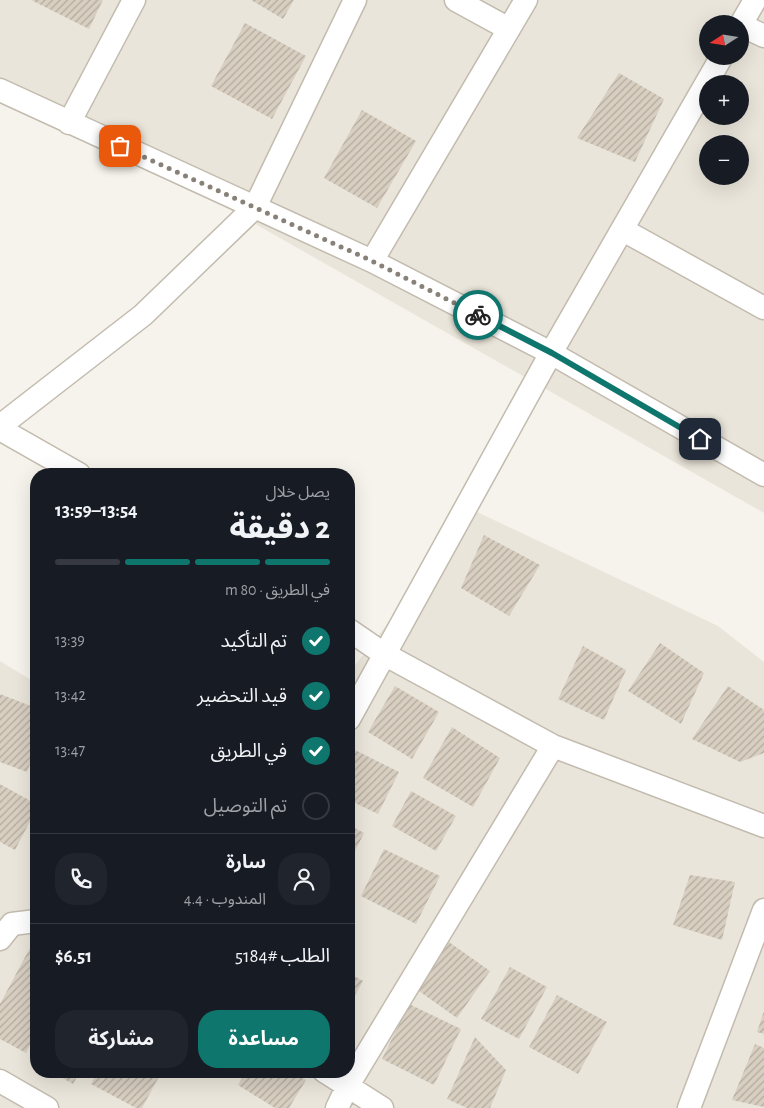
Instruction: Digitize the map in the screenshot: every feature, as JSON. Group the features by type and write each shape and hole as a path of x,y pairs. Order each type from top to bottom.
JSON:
{"street":[{"path":"69,123 134,0"},
{"path":"68,468 0,428 143,315 255,207 355,0"},
{"path":"456,0 509,29"},
{"path":"372,261 526,0"},
{"path":"746,15 755,0"},
{"path":"749,29 764,36"},
{"path":"355,707 552,353 717,65"},
{"path":"0,90 372,261 552,353 764,475"},
{"path":"623,230 764,308"},
{"path":"355,634 384,654 553,746 764,826"},
{"path":"355,1074 553,746"},
{"path":"689,1108 764,910"},
{"path":"0,939 12,924 30,922"},
{"path":"334,1078 382,1108"},
{"path":"336,1108 352,1078"},
{"path":"0,1081 47,1108"}],"shaded area":[{"path":"0,0 764,0 764,513 0,79"},
{"path":"475,511 718,626 764,662 764,1108 0,1108 0,661 30,679 30,1078 355,1078 355,665"}],"building":[{"path":"31,0 103,0 89,29"},
{"path":"251,0 294,0 283,19"},
{"path":"245,23 306,56 272,119 211,86"},
{"path":"619,73 664,99 635,162 577,138"},
{"path":"362,110 416,141 377,208 324,178"},
{"path":"484,535 540,565 509,616 461,588"},
{"path":"660,643 704,673 681,724 628,691"},
{"path":"583,646 626,670 604,720 558,699"},
{"path":"395,686 439,712 412,759 368,732"},
{"path":"728,686 764,710 764,753 740,762 692,739"},
{"path":"0,694 30,706 30,764 27,772 0,762"},
{"path":"452,727 500,758 473,807 423,778"},
{"path":"355,750 399,772 378,814 355,803"},
{"path":"0,784 30,801 30,821 15,850 0,842"},
{"path":"411,791 456,816 436,851 392,826"},
{"path":"355,828 364,833 355,851"},
{"path":"384,849 440,876 416,924 361,896"},
{"path":"690,875 735,882 722,940 673,925"},
{"path":"449,942 490,971 457,1018 416,989"},
{"path":"30,948 30,1045 26,1053 0,1039 0,1004"},
{"path":"510,967 547,987 519,1039 481,1019"},
{"path":"355,976 363,981 355,995"},
{"path":"557,995 607,1022 578,1074 529,1047"},
{"path":"409,1004 461,1029 434,1085 382,1059"},
{"path":"764,1011 764,1034 757,1032"},
{"path":"475,1037 506,1070 490,1108 467,1108 447,1099"},
{"path":"755,1044 764,1048 764,1107 732,1100"},
{"path":"62,1078 76,1078 73,1084"},
{"path":"94,1078 158,1078 142,1108 136,1108 91,1084"},
{"path":"242,1078 303,1078 306,1080 289,1108 275,1108 238,1085"}],"way so far":[{"path":"120,146 372,261 478,315"}],"route":[{"path":"478,315 552,353 572,367 700,439"}]}
